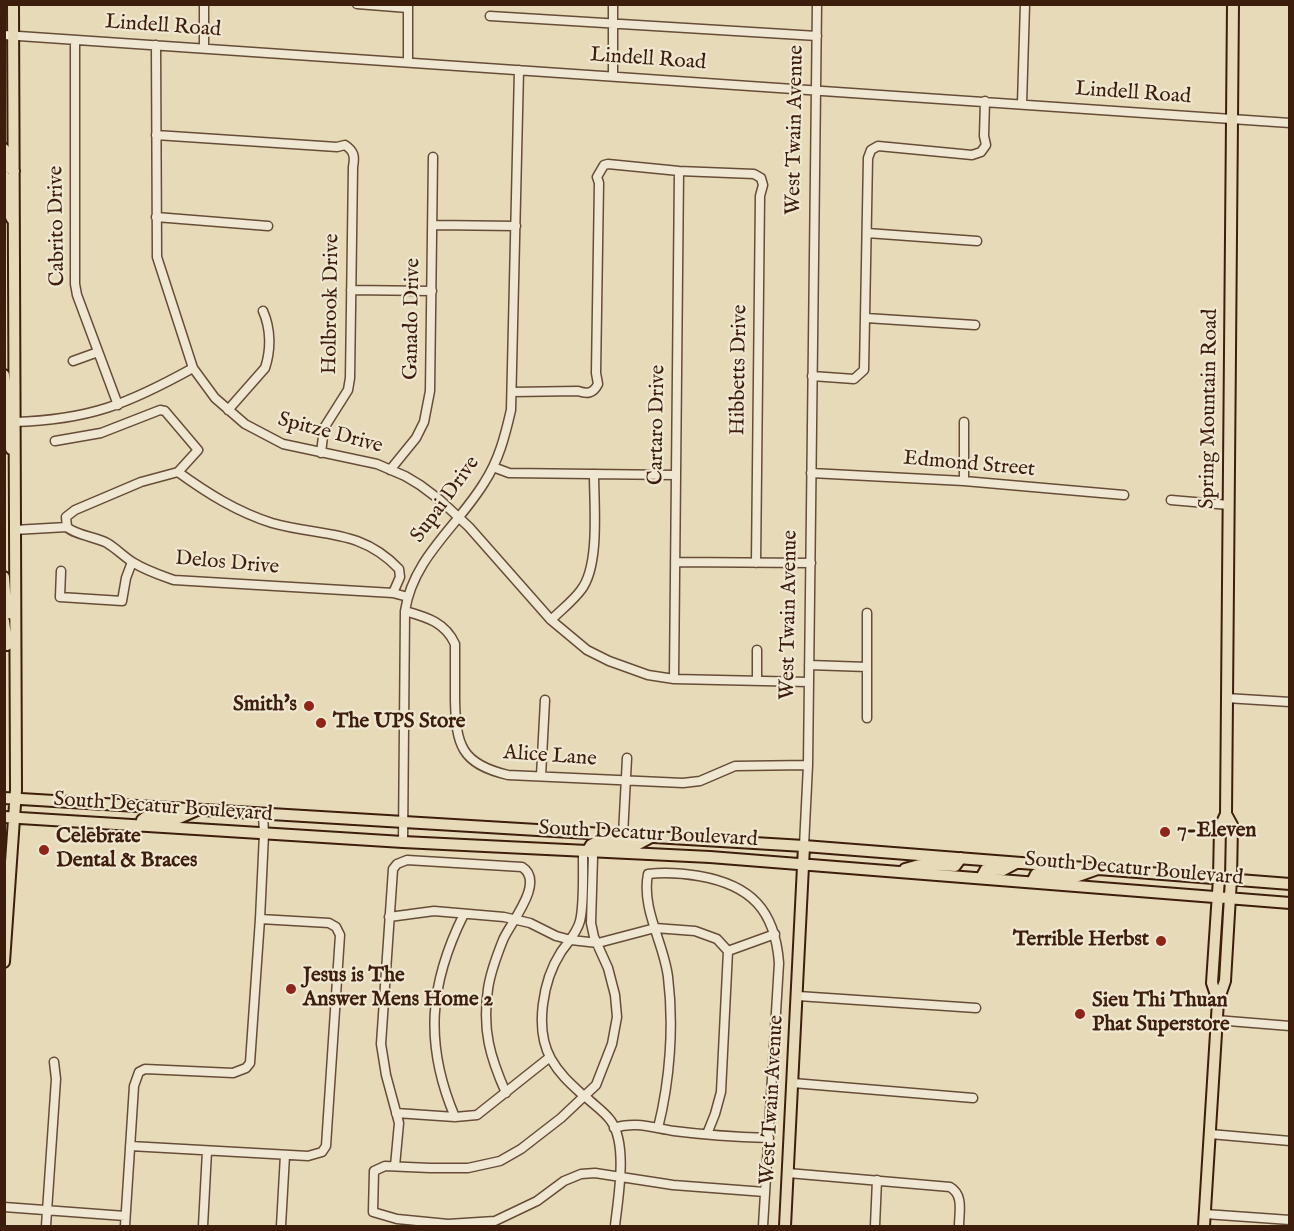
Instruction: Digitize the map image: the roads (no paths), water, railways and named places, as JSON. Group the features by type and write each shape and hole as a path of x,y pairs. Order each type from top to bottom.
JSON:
{"main road":[{"path":"9,617 14,527 14,458 9,423 14,222 9,173 9,35 13,4"},
{"name":"Spring Mountain Road","path":"1218,1001 1212,982 1220,827 1226,814 1233,4"},
{"path":"4,149 9,173"},
{"path":"4,375 9,423"},
{"path":"4,577 15,668 4,962"},
{"name":"South Decatur Boulevard","path":"10,799 804,846 1290,884"},
{"path":"141,826 142,820 146,817 179,818 198,810"},
{"name":"Spring Mountain Road","path":"1204,1227 1216,1020 1218,1001 1225,981 1230,898 1232,825 1226,814"},
{"name":"South Decatur Boulevard","path":"9,817 264,834 588,850 804,864 1290,903"},
{"path":"588,850 595,843 638,844 651,837"},
{"name":"West Twain Avenue","path":"785,1227 804,846"},
{"path":"896,871 923,864 955,866 961,858"},
{"path":"981,878 986,869 1003,870 1016,862"},
{"path":"1032,882 1036,874 1078,876 1098,869"}],"street":[{"path":"204,4 204,48"},
{"path":"357,4 408,6 408,61"},
{"path":"613,4 613,76"},
{"name":"West Twain Avenue","path":"804,846 808,765 817,4"},
{"path":"1022,104 1025,4"},
{"path":"490,16 817,36"},
{"name":"Lindell Road","path":"9,35 1290,123"},
{"name":"Cabrito Drive","path":"75,40 75,284 118,405"},
{"name":"Spitze Drive","path":"156,45 157,257 192,368 215,398 245,424 283,444 359,459 390,470 420,485 459,516 551,620 587,650 609,661 648,675 674,679 808,682"},
{"name":"Supai Drive","path":"403,842 405,611 408,595 422,564 484,484 502,448 511,410 519,70"},
{"path":"812,376 848,379 860,375 864,370 868,158 871,150 878,146 972,155 981,152 986,145 985,101"},
{"name":"Holbrook Drive","path":"156,135 326,146 345,145 355,156 348,390 324,428 321,453"},
{"name":"Ganado Drive","path":"390,470 416,438 424,422 430,391 434,157"},
{"path":"512,392 578,391 586,394 594,391 598,384 596,373 599,183 597,177 601,168 608,164 679,171"},
{"name":"Hibbetts Drive","path":"679,171 754,174 761,178 763,185 760,196 756,563"},
{"name":"Cartaro Drive","path":"674,679 679,171"},
{"path":"156,217 268,226"},
{"path":"432,225 516,226"},
{"path":"867,233 976,241"},
{"path":"351,290 432,291"},
{"path":"228,410 265,368 268,360 269,329 263,312"},
{"path":"866,318 975,325"},
{"path":"73,361 98,352"},
{"path":"9,423 60,420 87,415 141,396 192,368"},
{"path":"55,441 101,433 160,410 165,411 198,450 178,472 141,482 75,510 66,517 67,527"},
{"path":"964,422 964,481"},
{"path":"493,467 509,473 675,475"},
{"path":"178,472 222,502 250,515 283,526 345,536 366,544 399,570 400,577 394,591"},
{"name":"Edmond Street","path":"811,473 964,481 1124,495"},
{"path":"551,620 582,590 591,573 594,474"},
{"path":"1171,500 1229,505"},
{"name":"Delos Drive","path":"14,527 51,530 55,527 67,527 71,531 106,543 150,572 188,582 394,591 408,595"},
{"path":"61,571 60,597 122,601 126,578 132,562"},
{"path":"675,562 811,563"},
{"name":"Alice Lane","path":"405,611 428,618 441,625 452,636 456,729 466,753 476,763 492,771 508,775 683,783 700,781 735,766 808,765"},
{"path":"867,614 867,718"},
{"path":"757,650 757,681"},
{"path":"809,665 867,667"},
{"path":"1226,698 1290,702"},
{"path":"541,776 545,700"},
{"path":"623,835 627,758"},
{"path":"124,1227 134,1086 139,1072 145,1069 233,1073 246,1068 252,1056 264,834 263,814"},
{"path":"615,1227 620,1175 619,1140 611,1121 585,1097 565,1079 550,1057 544,1037 541,1009 548,982 561,953 571,940 580,921 583,856 588,850 592,857 591,923 608,968 615,995 617,1017 612,1044 596,1085 585,1097 522,1149 500,1161 468,1168 385,1166 374,1172 373,1212 397,1219 448,1224 495,1221 537,1201 564,1181 581,1174 620,1175 673,1185 765,1192"},
{"path":"395,1166 399,1123 386,1075 381,1044 393,869 406,860 522,867 528,870 529,891 524,906 503,940 488,988 486,1027 492,1062 506,1093"},
{"path":"658,1128 670,1053 668,976 647,902 645,886 648,874 666,872 722,880 734,885 747,893 764,911 775,934 779,963 763,1227"},
{"path":"389,917 434,911 504,917 530,923 555,936 598,943 656,928 695,931 717,939 728,951 721,1092 716,1113 707,1134"},
{"path":"455,1117 436,1058 434,1031 441,970 448,945 464,914"},
{"path":"130,1146 308,1156 322,1152 328,1139 340,935 336,927 328,923 260,919"},
{"path":"728,951 775,934"},
{"path":"798,996 976,1008"},
{"path":"1216,1020 1290,1026"},
{"path":"396,1113 455,1117 477,1115 550,1057"},
{"path":"46,1227 56,1079 54,1062"},
{"path":"793,1083 973,1098"},
{"path":"614,1128 626,1124 707,1134 769,1138"},
{"path":"1210,1134 1290,1141"},
{"path":"203,1227 207,1151"},
{"path":"281,1227 285,1155"},
{"path":"788,1173 950,1187 957,1191 960,1205 959,1227"},
{"path":"875,1227 877,1180"},
{"path":"4,1207 125,1216"},
{"path":"1205,1214 1290,1220"}],"place":[{"name":"Smith's","path":"309,706"},
{"name":"The UPS Store","path":"321,723"},
{"name":"7-Eleven","path":"1165,832"},
{"name":"Celebrate Dental & Braces","path":"44,850"},
{"name":"Terrible Herbst","path":"1161,941"},
{"name":"Jesus is The Answer Mens Home 2","path":"291,989"},
{"name":"Sieu Thi Thuan Phat Superstore","path":"1080,1014"}]}
